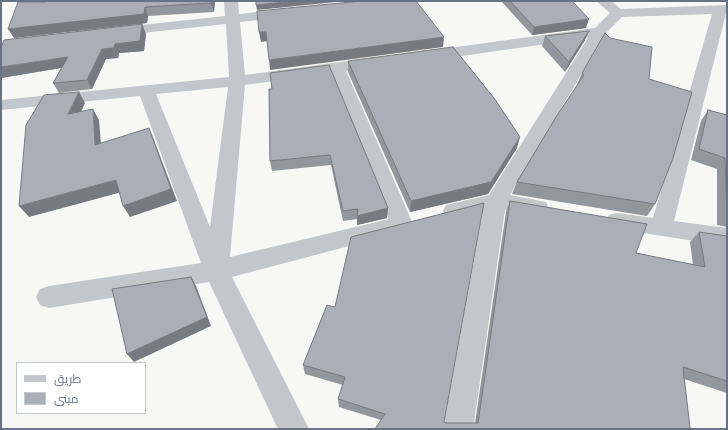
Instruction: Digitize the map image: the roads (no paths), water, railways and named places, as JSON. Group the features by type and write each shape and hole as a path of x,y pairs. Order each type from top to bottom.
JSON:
{"street":[{"path":"458,429 496,201 599,32 611,7 723,9 661,228"},
{"path":"104,33 231,10 301,11"},
{"path":"216,271 237,81 231,10"},
{"path":"414,57 599,32"},
{"path":"1,105 237,81 391,60"},
{"path":"337,68 419,220"},
{"path":"146,90 216,271 294,429"},
{"path":"49,297 216,271 496,201 559,211"},
{"path":"598,218 727,237"}]}
